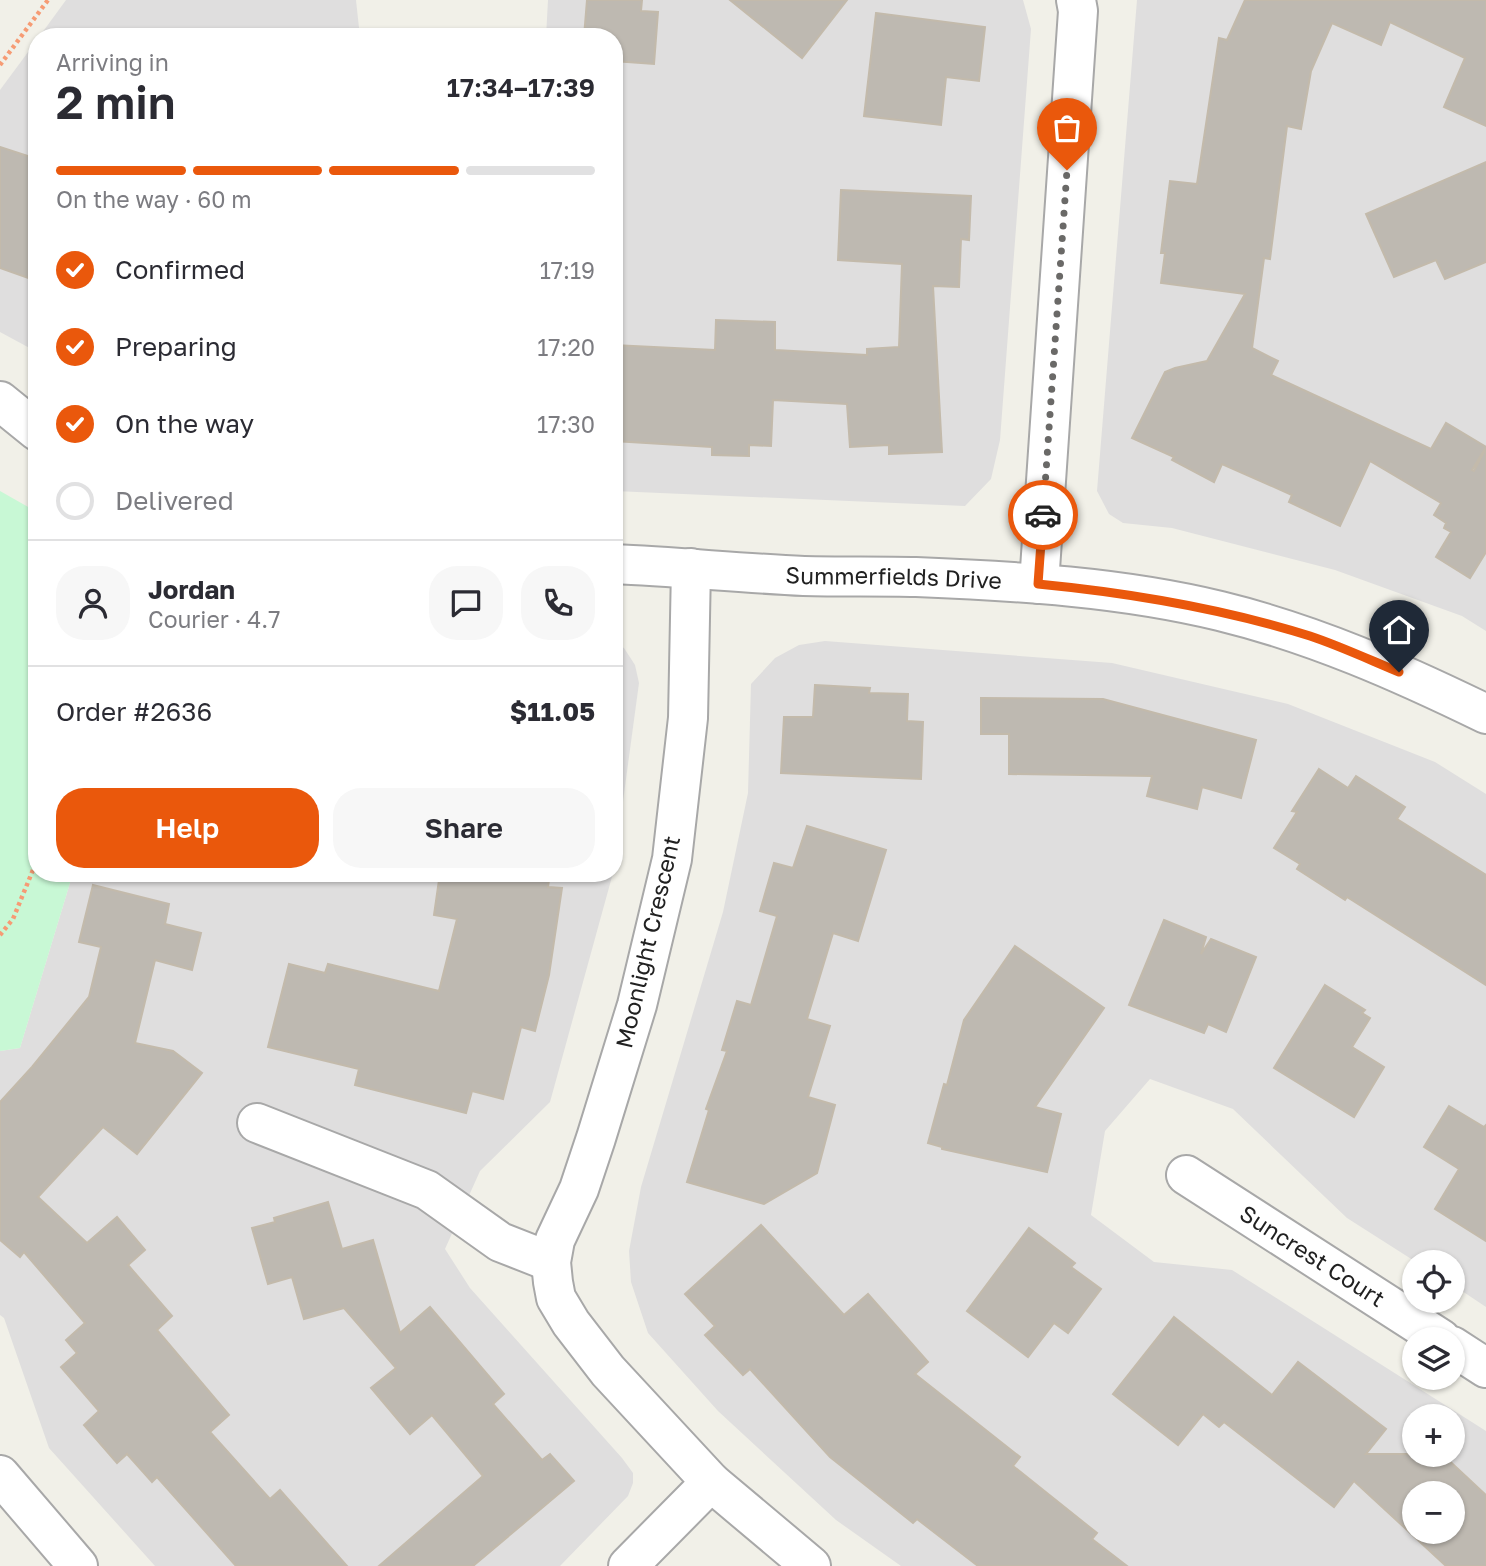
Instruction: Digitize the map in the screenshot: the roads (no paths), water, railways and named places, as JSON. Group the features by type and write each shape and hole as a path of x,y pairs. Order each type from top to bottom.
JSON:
{"street":[{"path":"1038,584 1077,24 1076,0"},
{"path":"0,401 28,424"},
{"path":"0,423 28,428"},
{"name":"Summerfields Drive","path":"623,564 804,576 915,577 1038,584 1128,593 1220,611 1312,637 1399,672 1486,714"},
{"name":"Moonlight Crescent","path":"691,568 688,718 672,859 637,1005 592,1151 579,1189 555,1240 551,1262 556,1298 571,1323 608,1371 711,1482 811,1566"},
{"path":"257,1124 427,1191 500,1242 551,1262"},
{"name":"Suncrest Court","path":"1186,1175 1422,1327"},
{"path":"1465,1354 1486,1368"},
{"path":"0,1475 78,1566"},
{"path":"628,1566 711,1482"}]}
